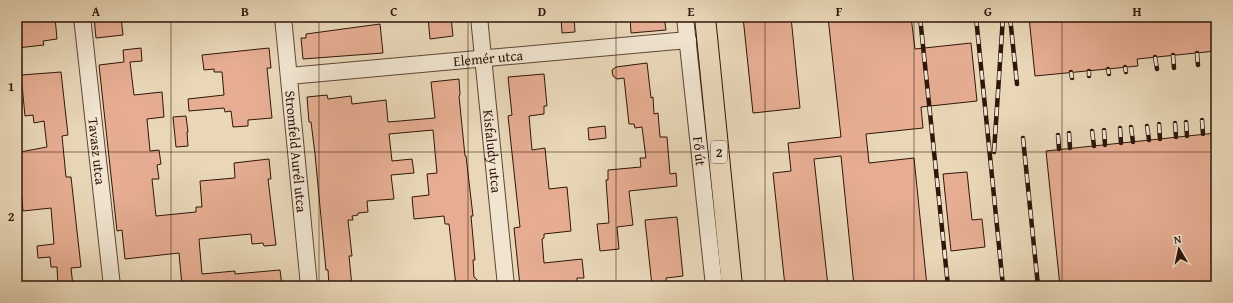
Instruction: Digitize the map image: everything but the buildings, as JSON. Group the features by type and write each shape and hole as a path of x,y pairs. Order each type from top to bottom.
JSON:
{"main road":[{"name":"Fő út","path":"705,17 732,286"}],"street":[{"name":"Tavasz utca","path":"82,17 112,286"},
{"name":"Stromfeld Aurél utca","path":"283,17 309,286"},
{"name":"Kisfaludy utca","path":"478,17 506,286"},
{"name":"Fő út","path":"685,17 714,286"},
{"name":"Elemér utca","path":"289,76 688,40"}],"railway":[{"path":"920,17 948,286"},
{"path":"976,17 1003,286"},
{"path":"994,152 1003,17"},
{"path":"1010,17 1017,84"},
{"path":"1214,51 1215,63"},
{"path":"1197,53 1198,65"},
{"path":"1173,55 1174,68"},
{"path":"1155,57 1157,69"},
{"path":"1125,67 1126,72"},
{"path":"1108,69 1109,74"},
{"path":"1089,71 1089,76"},
{"path":"1071,72 1072,78"},
{"path":"1213,119 1215,133"},
{"path":"1202,120 1203,134"},
{"path":"1186,122 1187,136"},
{"path":"1175,123 1176,137"},
{"path":"1159,124 1160,139"},
{"path":"1147,126 1149,140"},
{"path":"1131,127 1133,142"},
{"path":"1120,128 1121,143"},
{"path":"1104,130 1105,145"},
{"path":"1092,131 1094,146"},
{"path":"1069,133 1070,148"},
{"path":"1058,135 1059,149"},
{"path":"1023,138 1038,286"}]}
